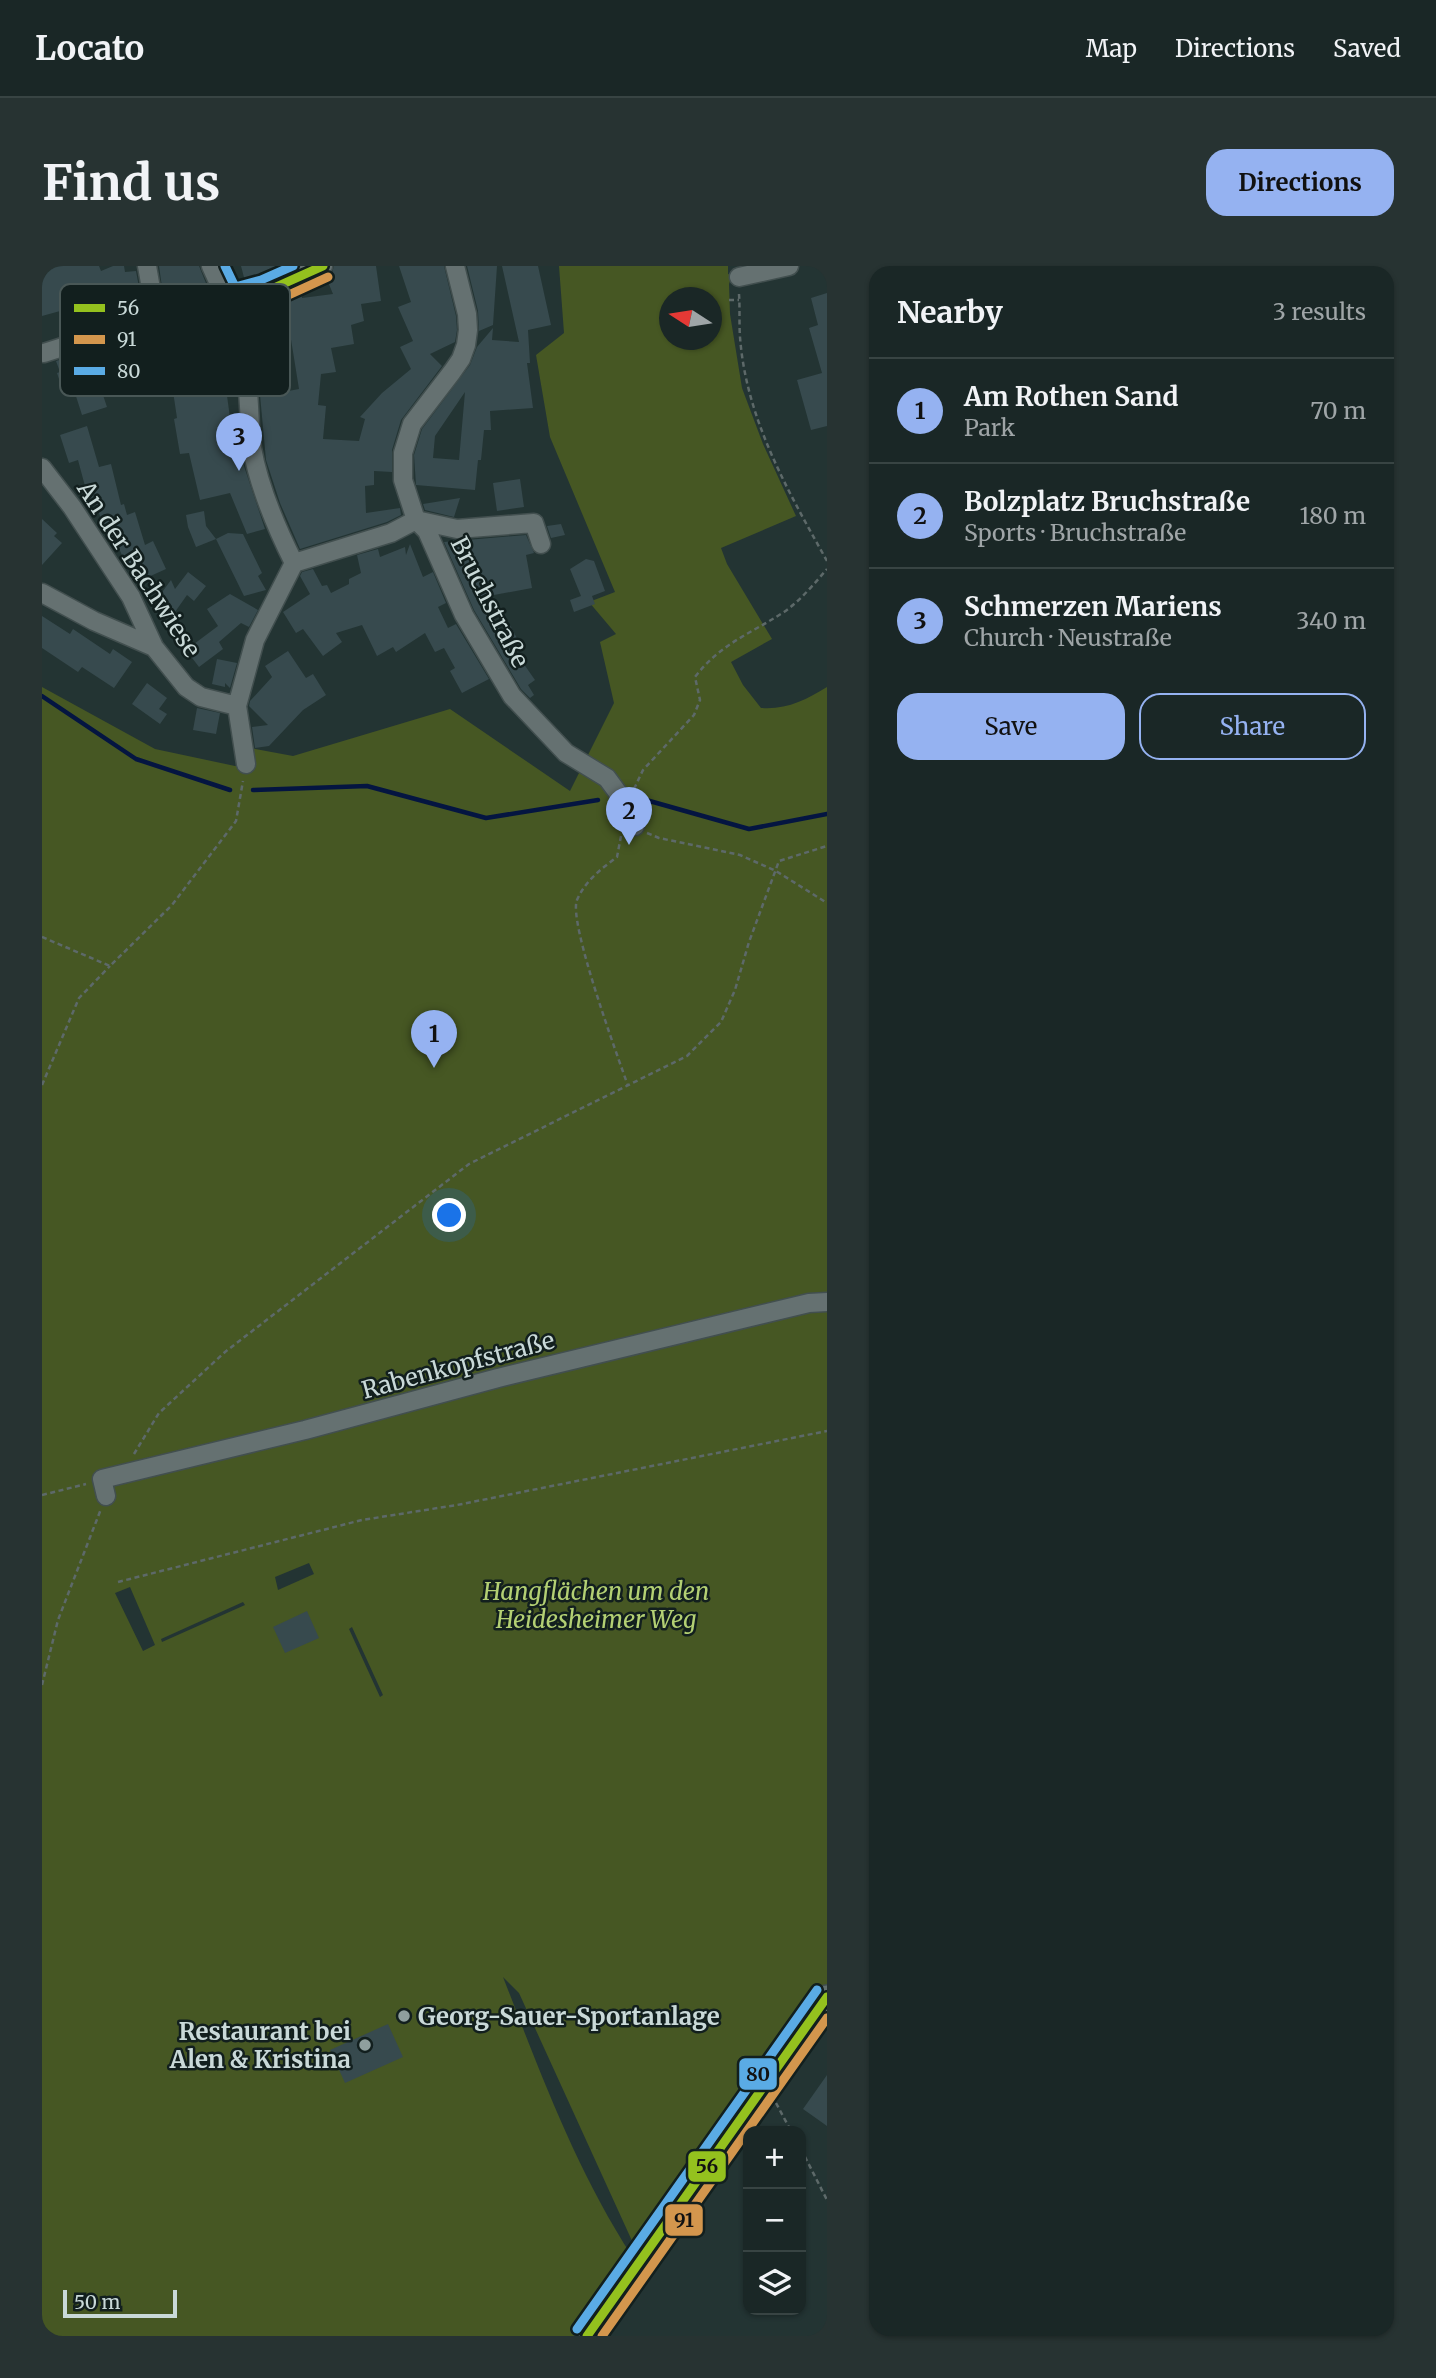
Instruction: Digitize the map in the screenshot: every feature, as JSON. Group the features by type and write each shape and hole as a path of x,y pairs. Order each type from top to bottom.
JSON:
{"main road":[{"path":"587,2336 827,1997"}],"street":[{"path":"147,266 150,284"},
{"path":"211,266 220,284"},
{"path":"283,284 323,266"},
{"name":"Bruchstraße","path":"455,266 467,314 466,345 461,359 412,424 403,453 404,480 416,520 427,531 464,615 512,696 566,753 607,778 618,793 628,816"},
{"path":"739,276 789,266"},
{"path":"44,353 60,348"},
{"path":"248,396 252,447 266,497 294,564"},
{"name":"An der Bachwiese","path":"42,468 72,507 131,597 155,648 193,692 201,697 237,706"},
{"path":"246,764 237,706 255,640 294,564 391,533 416,520"},
{"name":"Bruchstraße","path":"416,520 457,529 534,523 541,544"},
{"path":"42,593 94,621 155,648"},
{"name":"Rabenkopfstraße","path":"104,1488 128,1473 512,1375 809,1303 827,1302"}],"path":[{"path":"739,276 740,338 754,407 779,473 827,561"},
{"path":"729,300 739,300"},
{"path":"628,1086 582,946 576,902 592,876 617,857 643,770 694,715 700,700 695,677 707,661 732,641 785,611 806,593 827,569"},
{"path":"42,1085 79,998 172,905 236,821 246,764"},
{"path":"628,816 659,838 740,855 776,871 827,903"},
{"path":"128,1473 132,1457 159,1413 225,1352 468,1164 687,1056 721,1022 735,990 749,942 779,861 827,846"},
{"path":"42,937 110,966"},
{"path":"118,1582 362,1520 509,1495 827,1430"},
{"path":"42,1495 104,1488 58,1620 42,1685"},
{"path":"765,2084 788,2126"},
{"path":"806,2159 827,2200"}],"green space":[{"name":"Hangflächen um den Heidesheimer Weg","path":"559,266 728,266 728,274 732,275 729,284 730,314 742,388 763,444 796,516 721,548 727,564 772,639 731,662 743,685 761,708 796,703 827,687 827,1984 649,2232 638,2236 633,2243 519,1993 503,1977 576,2155 632,2256 577,2336 42,2336 42,687 155,749 235,766 241,766 250,748 293,756 450,709 570,791 614,703 600,642 616,634 589,602 615,592 550,437 536,355 564,333","holes":["309,1563 314,1574 278,1590 275,1577","130,1587 155,1645 143,1651 115,1593","243,1602 245,1605 162,1642 161,1639","352,1627 383,1695 380,1697 349,1629"]}],"building":[{"path":"42,266 99,266 101,271 113,266 124,266 125,272 136,271 138,284 60,284 60,311 42,316"},
{"path":"159,266 199,266 206,284 162,284"},
{"path":"241,266 295,266 261,281 246,284"},
{"path":"334,266 376,266 381,301 361,304 364,321 351,325 354,344 331,348 336,372 321,374 318,405 326,406 323,439 359,441 365,419 360,417 382,393 411,369 400,347 413,341 398,307 411,302 399,266 444,266 457,330 455,342 430,354 442,366 401,420 392,450 392,472 374,471 374,485 365,486 366,513 400,508 401,515 387,522 300,549 280,503 266,460 260,396 290,396 290,391 299,389 290,333 290,293 301,288 302,298 333,294 326,277 332,273"},
{"path":"467,266 497,266 493,325 479,331 478,311"},
{"path":"502,266 538,266 551,325 528,330 530,363 527,363 533,408 490,411 491,430 484,430 475,490 416,485 414,455 422,429 470,365 477,347 493,328 492,340 519,342","holes":["465,392 459,460 433,458 435,436"]},
{"path":"827,293 827,426 811,430 797,380 822,373 809,328 818,325 811,298"},
{"path":"76,396 103,396 107,407 82,415"},
{"path":"174,396 227,396 231,425 239,424 244,466 265,529 247,534 230,493 200,500 189,453 180,454 174,419 177,418"},
{"path":"87,426 99,467 111,464 121,505 124,504 127,515 135,512 145,545 153,541 166,569 135,583 114,538 107,539 95,500 89,501 78,460 69,463 60,435"},
{"path":"520,479 524,507 497,511 493,483"},
{"path":"460,498 454,517 425,510 423,504"},
{"path":"204,511 206,526 216,539 196,547 186,515"},
{"path":"42,519 57,533 54,536 62,543 42,565"},
{"path":"561,524 565,535 551,538 547,526"},
{"path":"228,533 243,534 262,573 258,576 266,590 244,596 216,539"},
{"path":"526,535 534,553 526,555 532,588 483,597 500,630 510,625 521,646 514,650 535,680 528,685 534,695 530,698 521,689 474,610 444,542"},
{"path":"410,544 423,577 433,572 446,603 438,607 448,628 456,624 489,679 462,693 450,671 455,668 444,648 435,652 425,633 396,652 393,647 377,656 362,625 336,633 342,642 323,656 303,629 296,633 283,612 310,594 300,576 302,572 313,569 322,586 327,585 331,593 349,584 349,579 361,573 357,555 378,549 380,557 405,547 406,555"},
{"path":"586,559 594,561 605,591 592,596 595,604 574,612 570,600 581,596 570,569"},
{"path":"188,572 206,586 194,601 187,595 175,612 157,599 171,580 175,589"},
{"path":"230,594 258,610 249,627 241,623 219,642 223,649 199,667 186,650 218,626 207,609"},
{"path":"42,616 70,634 73,629 110,654 113,649 132,662 114,688 82,667 78,672 42,648"},
{"path":"288,651 306,678 313,674 326,695 303,710 269,746 255,748 252,727 268,725 249,706 250,701 272,677 265,666"},
{"path":"217,659 237,663 230,688 225,683 225,687 212,684"},
{"path":"147,683 167,698 159,709 167,714 160,724 132,704"},
{"path":"197,708 220,713 216,734 193,730"},
{"path":"307,1611 319,1638 285,1653 273,1627"},
{"path":"388,2024 403,2057 345,2083 330,2050"},
{"path":"827,2075 827,2126 803,2109"}],"waterway":[{"path":"42,696 136,759 230,790"},
{"path":"253,790 367,786 486,818 598,800"},
{"path":"646,800 749,829 827,814"}],"transit line":[{"name":"80","path":"225,266 234,284"},
{"name":"80","path":"246,284 293,266"},
{"name":"56","path":"283,284 323,266"},
{"name":"91","path":"290,294 328,277"},
{"name":"80","path":"577,2329 817,1990"},
{"name":"56","path":"587,2336 827,1997"},
{"name":"91","path":"602,2336 827,2018"}],"place":[{"name":"Schmerzen Mariens","path":"239,471"},
{"name":"Bolzplatz Bruchstraße","path":"629,845"},
{"name":"Am Rothen Sand","path":"434,1068"},
{"name":"Georg-Sauer-Sportanlage","path":"404,2016"},
{"name":"Restaurant bei Alen & Kristina","path":"365,2045"}]}
